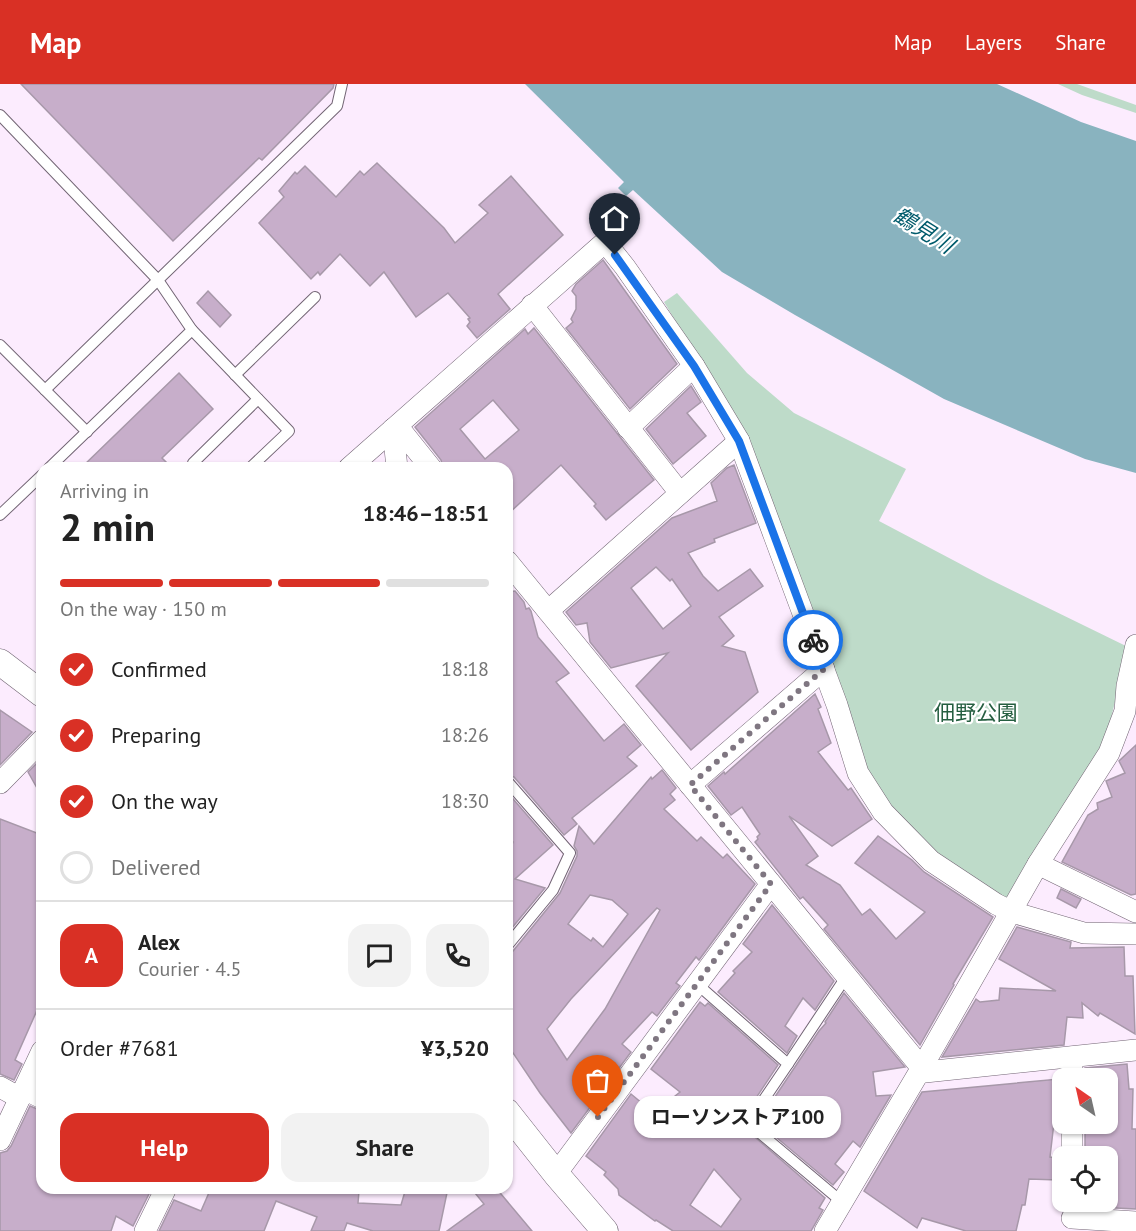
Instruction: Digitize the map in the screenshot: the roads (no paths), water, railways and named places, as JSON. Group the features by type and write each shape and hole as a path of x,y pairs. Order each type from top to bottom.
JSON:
{"street":[{"path":"356,462 605,242 694,366 739,441 824,669 858,773 883,812 931,861 1012,912 1084,933 1136,933"},
{"path":"532,305 680,493"},
{"path":"628,428 694,366"},
{"path":"393,429 396,462"},
{"path":"393,429 403,434 426,462"},
{"path":"548,611 739,441"},
{"path":"513,568 921,1069 925,1072 1136,1050"},
{"path":"825,1231 1038,864 1130,718 1127,686 1136,645"},
{"path":"0,662 36,689"},
{"path":"690,785 824,669"},
{"path":"0,783 36,746"},
{"path":"1038,864 1136,912"},
{"path":"556,1174 771,884"},
{"path":"1072,1057 1072,1068"},
{"path":"0,1140 29,1095 36,1071"},
{"path":"0,1087 29,1095"},
{"path":"513,1120 605,1231"},
{"path":"145,1231 163,1194"},
{"path":"1072,1217 1136,1222"}],"lane":[{"path":"45,390 337,106 342,84"},
{"path":"0,115 158,279 192,330 289,431 256,462"},
{"path":"235,375 315,297"},
{"path":"55,462 192,330"},
{"path":"0,345 87,432"},
{"path":"194,462 258,399"},
{"path":"0,515 36,481"},
{"path":"513,788 570,853 553,890 513,939"},
{"path":"842,1202 748,1123 846,977"},
{"path":"697,984 788,1064"}],"water":[{"name":"鶴見川","path":"525,84 997,84 1081,122 1136,141 1136,473 1085,459 944,399 722,272 633,190 626,196 618,188 624,182"}],"place":[{"name":"ローソンストア100","path":"598,1117"}],"park label":[{"name":"佃野公園","path":"976,712"}]}
